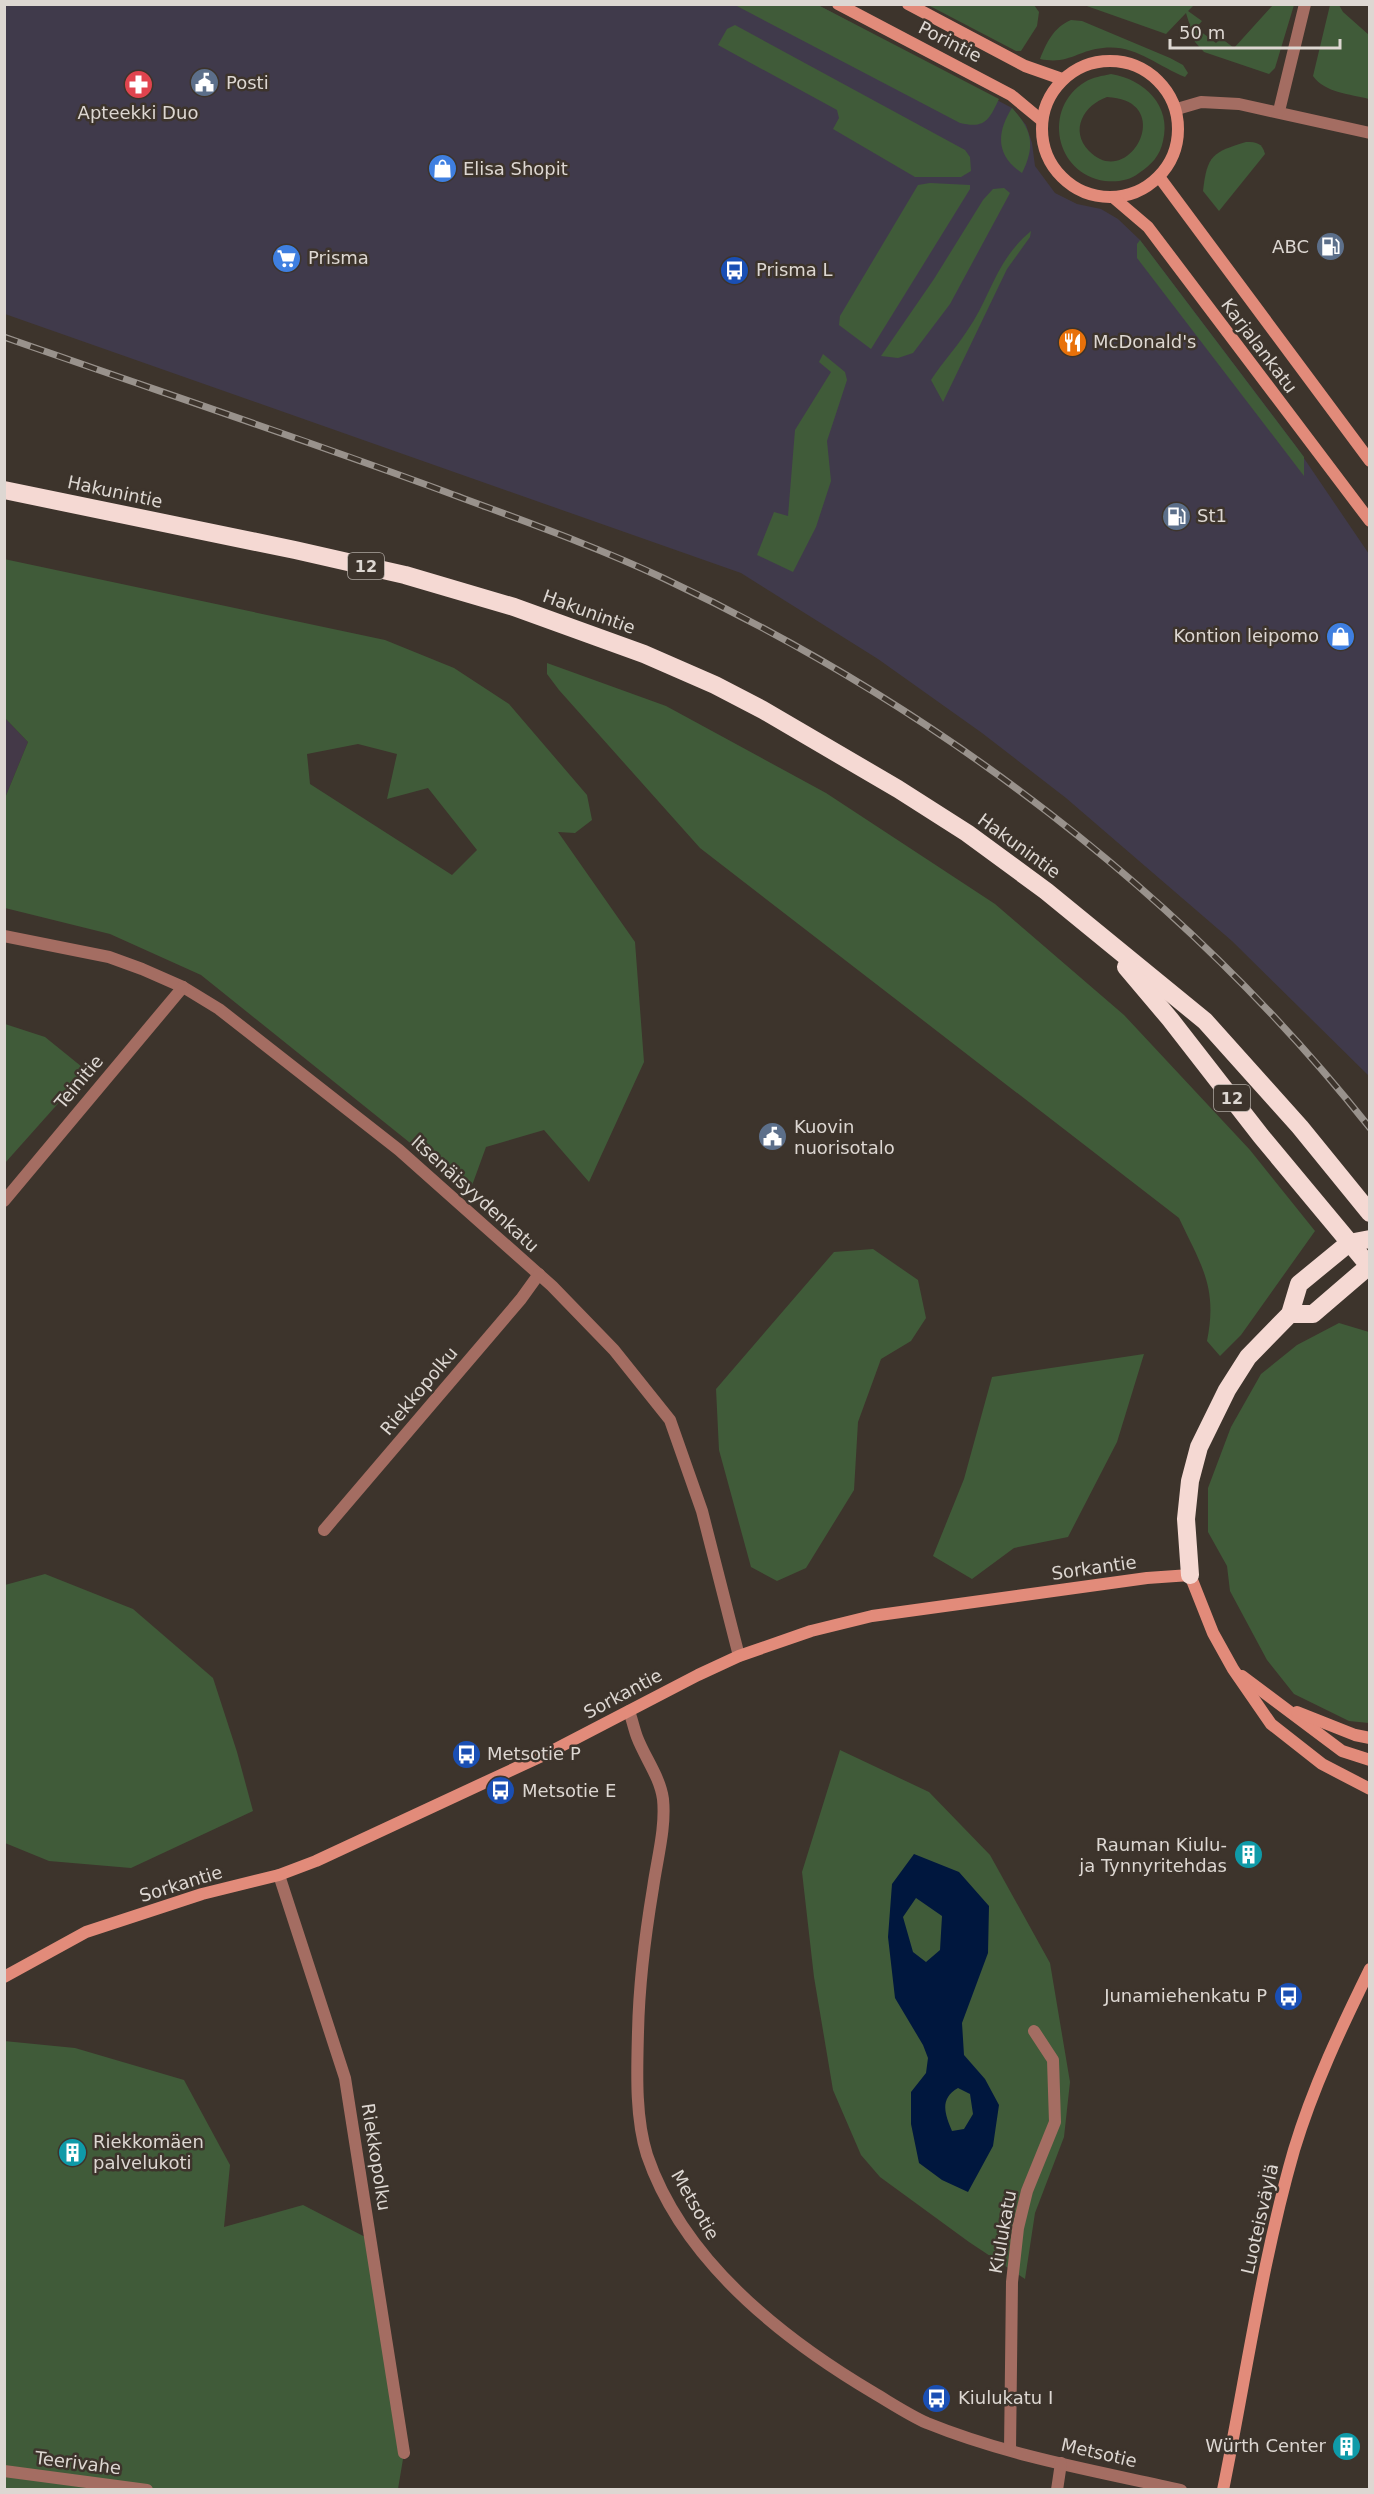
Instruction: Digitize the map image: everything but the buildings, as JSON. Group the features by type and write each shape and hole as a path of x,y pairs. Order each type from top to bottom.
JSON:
{"highway":[{"name":"Hakunintie","path":"4,490 405,575 514,608 644,654 715,685 763,710 898,789 967,833 1094,929 1204,1021 1300,1127 1370,1213"},
{"name":"Hakunintie","path":"1094,929 1170,1019 1261,1136 1369,1266"},
{"path":"1190,1575 1186,1519 1190,1481 1199,1447 1227,1390 1248,1357 1290,1314 1299,1284 1349,1243 1370,1239"},
{"path":"1290,1314 1312,1314 1369,1266"}],"main road":[{"name":"Porintie","path":"838,4 1011,94 1040,119"},
{"name":"Porintie","path":"908,4 1025,66 1062,79"},
{"path":"1107,60 1130,63 1150,74 1167,90 1176,109 1178,133 1173,154 1160,178 1136,193 1114,198 1100,197 1080,189 1059,175 1047,155 1041,137 1040,119 1047,95 1062,79 1082,66 1107,60"},
{"name":"Karjalankatu","path":"1160,178 1370,461"},
{"name":"Karjalankatu","path":"1114,198 1148,227 1370,521"},
{"path":"1190,1575 1214,1634 1233,1669 1271,1724 1322,1764 1370,1789"},
{"name":"Sorkantie","path":"4,1977 86,1932 202,1894 279,1875 316,1861 546,1754 739,1656 811,1631 872,1616 1147,1578 1190,1575"},
{"path":"1233,1669 1342,1752 1370,1761"},
{"path":"1281,1705 1355,1735 1370,1738"},
{"name":"Luoteisväylä","path":"1223,2490 1272,2244 1294,2150 1325,2064 1370,1969"}],"street":[{"path":"1279,111 1305,4"},
{"path":"1176,109 1201,102 1239,104 1279,111 1370,133"},
{"name":"Itsenäisyydenkatu","path":"4,936 109,957 183,987 219,1009 399,1150 539,1274 614,1350 670,1420 702,1511 739,1656"},
{"name":"Teinitie","path":"4,1201 183,987"},
{"name":"Riekkopolku","path":"324,1530 521,1299 539,1274"},
{"name":"Metsotie","path":"629,1711 663,1797 663,1822 645,1938 638,2032 640,2118 647,2154 665,2195 699,2251 781,2330 852,2380 924,2422 970,2439 1010,2450 1181,2490"},
{"name":"Riekkopolku","path":"279,1875 345,2078 404,2453"},
{"name":"Kiulukatu","path":"1010,2450 1012,2282 1018,2228 1027,2191 1055,2122 1053,2060 1034,2031"},
{"path":"1057,2490 1061,2463"},
{"name":"Teerivahe","path":"4,2471 147,2490"}],"shaded area":[{"path":"5,5 818,5 1012,108 1026,125 1032,143 1035,166 1055,193 1077,204 1101,209 1118,219 1140,240 1295,445 1369,554 1369,1076 1232,941 1066,798 982,733 878,659 741,573 5,314"},
{"path":"5,718 28,742 5,798"}],"green space":[{"path":"735,5 818,5 999,99 989,117 981,124 960,123"},
{"path":"928,5 1034,5 1039,12 1037,26 1021,51 1016,51"},
{"path":"1084,5 1194,5 1188,11 1202,21 1196,28 1216,43 1221,38 1234,48 1273,5 1294,5 1275,68 1269,74 1204,52 1195,42 1186,13 1166,34"},
{"path":"1330,5 1339,5 1343,12 1369,35 1369,99 1331,89 1318,82 1313,76"},
{"path":"1071,20 1082,21 1170,58 1183,65 1188,73 1185,77 1146,57 1125,49 1115,48 1094,49 1066,59 1040,59 1055,31"},
{"path":"735,25 965,150 970,157 971,171 961,177 915,177 833,129 839,118 837,110 718,45 727,29"},
{"path":"1111,74 1134,82 1153,96 1163,116 1165,128 1162,146 1154,160 1135,176 1118,181 1105,181 1088,176 1075,166 1065,153 1060,139 1059,123 1063,107 1071,93 1088,80","holes":["1107,97 1128,102 1140,112 1143,126 1140,140 1131,153 1119,160 1104,161 1089,151 1083,143 1080,135 1082,119 1092,106"]},
{"path":"1012,108 1024,124 1030,139 1029,155 1022,173 1007,159 1001,144 1003,126"},
{"path":"1246,142 1258,144 1265,154 1219,211 1203,191 1210,162 1219,152"},
{"path":"930,183 970,185 970,189 871,349 839,325 840,316 918,185"},
{"path":"1004,188 1010,193 950,304 913,353 898,358 881,356 934,279 983,200 993,189"},
{"path":"1031,231 1030,237 1007,269 943,402 931,380 975,318 1009,254"},
{"path":"1140,240 1304,457 1304,476 1137,258 1137,244"},
{"path":"823,354 845,372 847,380 827,441 831,481 816,527 793,572 757,555 774,512 788,516 795,430 831,372 819,362"},
{"path":"4,559 385,640 454,668 509,704 587,795 592,820 575,833 558,832 635,942 644,1062 589,1182 544,1130 486,1147 470,1191 201,975 110,934 5,908 5,798 28,742 5,718","holes":["358,744 397,754 387,799 428,788 477,850 452,875 310,784 307,754"]},
{"path":"547,663 666,706 826,793 995,904 1124,1015 1250,1150 1315,1231 1241,1335 1220,1356 1207,1341 1210,1322 1209,1291 1200,1263 1179,1218 700,848 559,690 547,674"},
{"path":"5,1024 45,1037 87,1071 5,1163"},
{"path":"873,1249 918,1280 926,1318 911,1341 881,1359 858,1422 854,1490 806,1568 777,1581 751,1567 719,1450 716,1389 834,1252"},
{"path":"1339,1323 1369,1332 1369,1723 1349,1721 1294,1694 1267,1660 1230,1591 1227,1566 1208,1532 1208,1488 1231,1427 1261,1374 1297,1345"},
{"path":"1144,1354 1117,1442 1068,1537 1014,1548 972,1579 933,1556 964,1479 992,1377"},
{"path":"45,1574 133,1609 213,1678 253,1811 131,1868 49,1861 5,1843 5,1585"},
{"path":"840,1750 929,1792 990,1855 1050,1963 1070,2082 1064,2137 1035,2213 1025,2279 969,2242 880,2177 861,2155 833,2090 814,1977 802,1872"},
{"path":"4,2041 75,2048 184,2080 230,2165 224,2227 303,2205 371,2240 404,2453 398,2489 5,2489"}],"water":[{"path":"914,1854 959,1872 989,1906 988,1953 962,2023 964,2055 985,2079 999,2105 993,2146 968,2192 942,2180 919,2163 911,2124 911,2092 926,2073 928,2058 923,2045 895,1998 888,1937 892,1884","holes":["916,1898 942,1916 940,1950 926,1962 913,1952 903,1917","958,2088 970,2094 973,2114 964,2129 952,2131 945,2107 948,2097"]}],"railway":[{"path":"4,337 336,452 583,543 663,578 764,628 862,684 957,746 1048,812 1136,884 1219,961 1297,1042 1370,1128"}],"place":[{"name":"Posti","path":"205,83"},
{"name":"Apteekki Duo","path":"138,84"},
{"name":"Elisa Shopit","path":"442,169"},
{"name":"ABC","path":"1330,247"},
{"name":"Prisma","path":"287,258"},
{"name":"Prisma L","path":"735,270"},
{"name":"McDonald's","path":"1072,342"},
{"name":"St1","path":"1176,516"},
{"name":"Kontion leipomo","path":"1340,636"},
{"name":"Kuovin nuorisotalo","path":"773,1137"},
{"name":"Metsotie P","path":"466,1754"},
{"name":"Metsotie E","path":"501,1791"},
{"name":"Rauman Kiulu- ja Tynnyritehdas","path":"1248,1855"},
{"name":"Junamiehenkatu P","path":"1288,1996"},
{"name":"Riekkomäen palvelukoti","path":"72,2152"},
{"name":"Kiulukatu I","path":"937,2398"},
{"name":"Würth Center","path":"1347,2446"}]}
